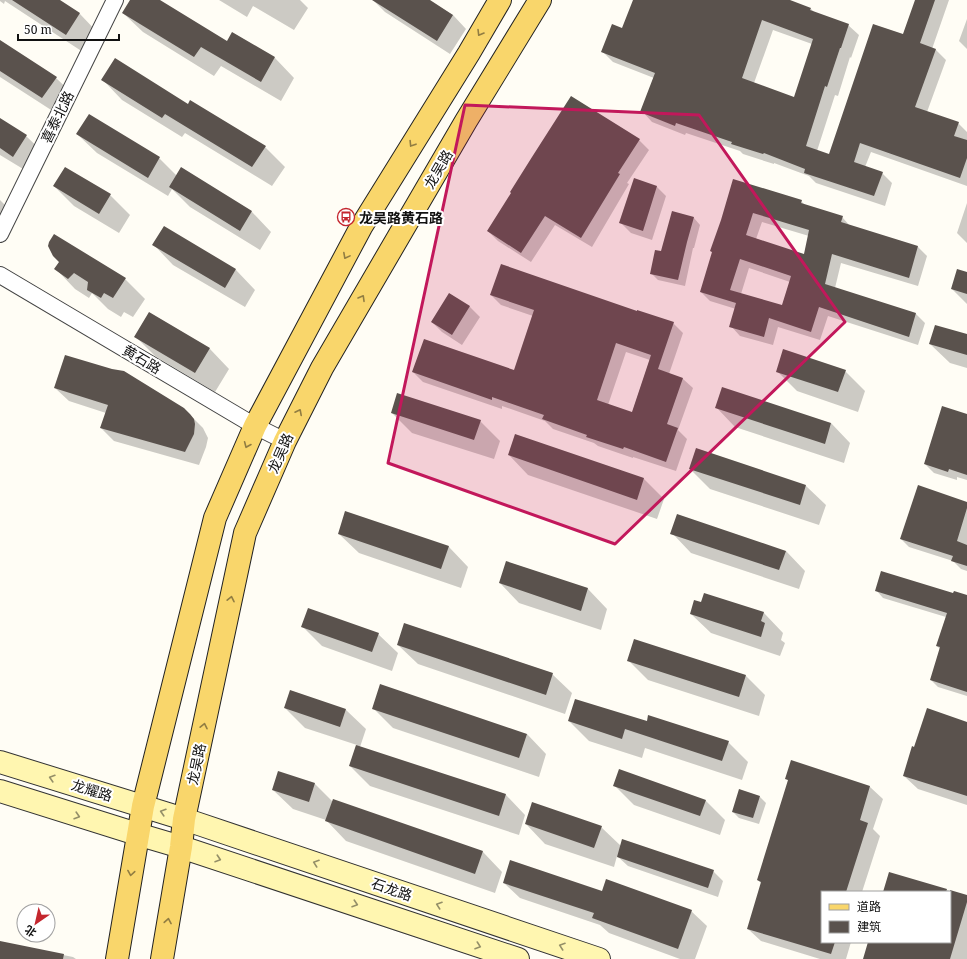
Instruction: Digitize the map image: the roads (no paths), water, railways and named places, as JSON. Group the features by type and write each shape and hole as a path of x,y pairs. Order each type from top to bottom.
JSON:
{"main road":[{"path":"117,959 137,834 143,806 215,518 255,426 361,227 469,53 500,0"},
{"name":"龙吴路","path":"162,959 181,847 184,819 245,533 285,441 322,368 466,121 540,0"},
{"name":"龙耀路","path":"0,762 184,819"},
{"name":"龙耀路","path":"0,791 181,847"},
{"name":"石龙路","path":"184,819 599,959"},
{"name":"石龙路","path":"181,847 518,959"}],"street":[{"name":"喜泰北路","path":"0,234 115,0"},
{"name":"黄石路","path":"0,275 255,426 285,441"}],"place":[{"name":"龙吴路黄石路","path":"346,217"}]}
